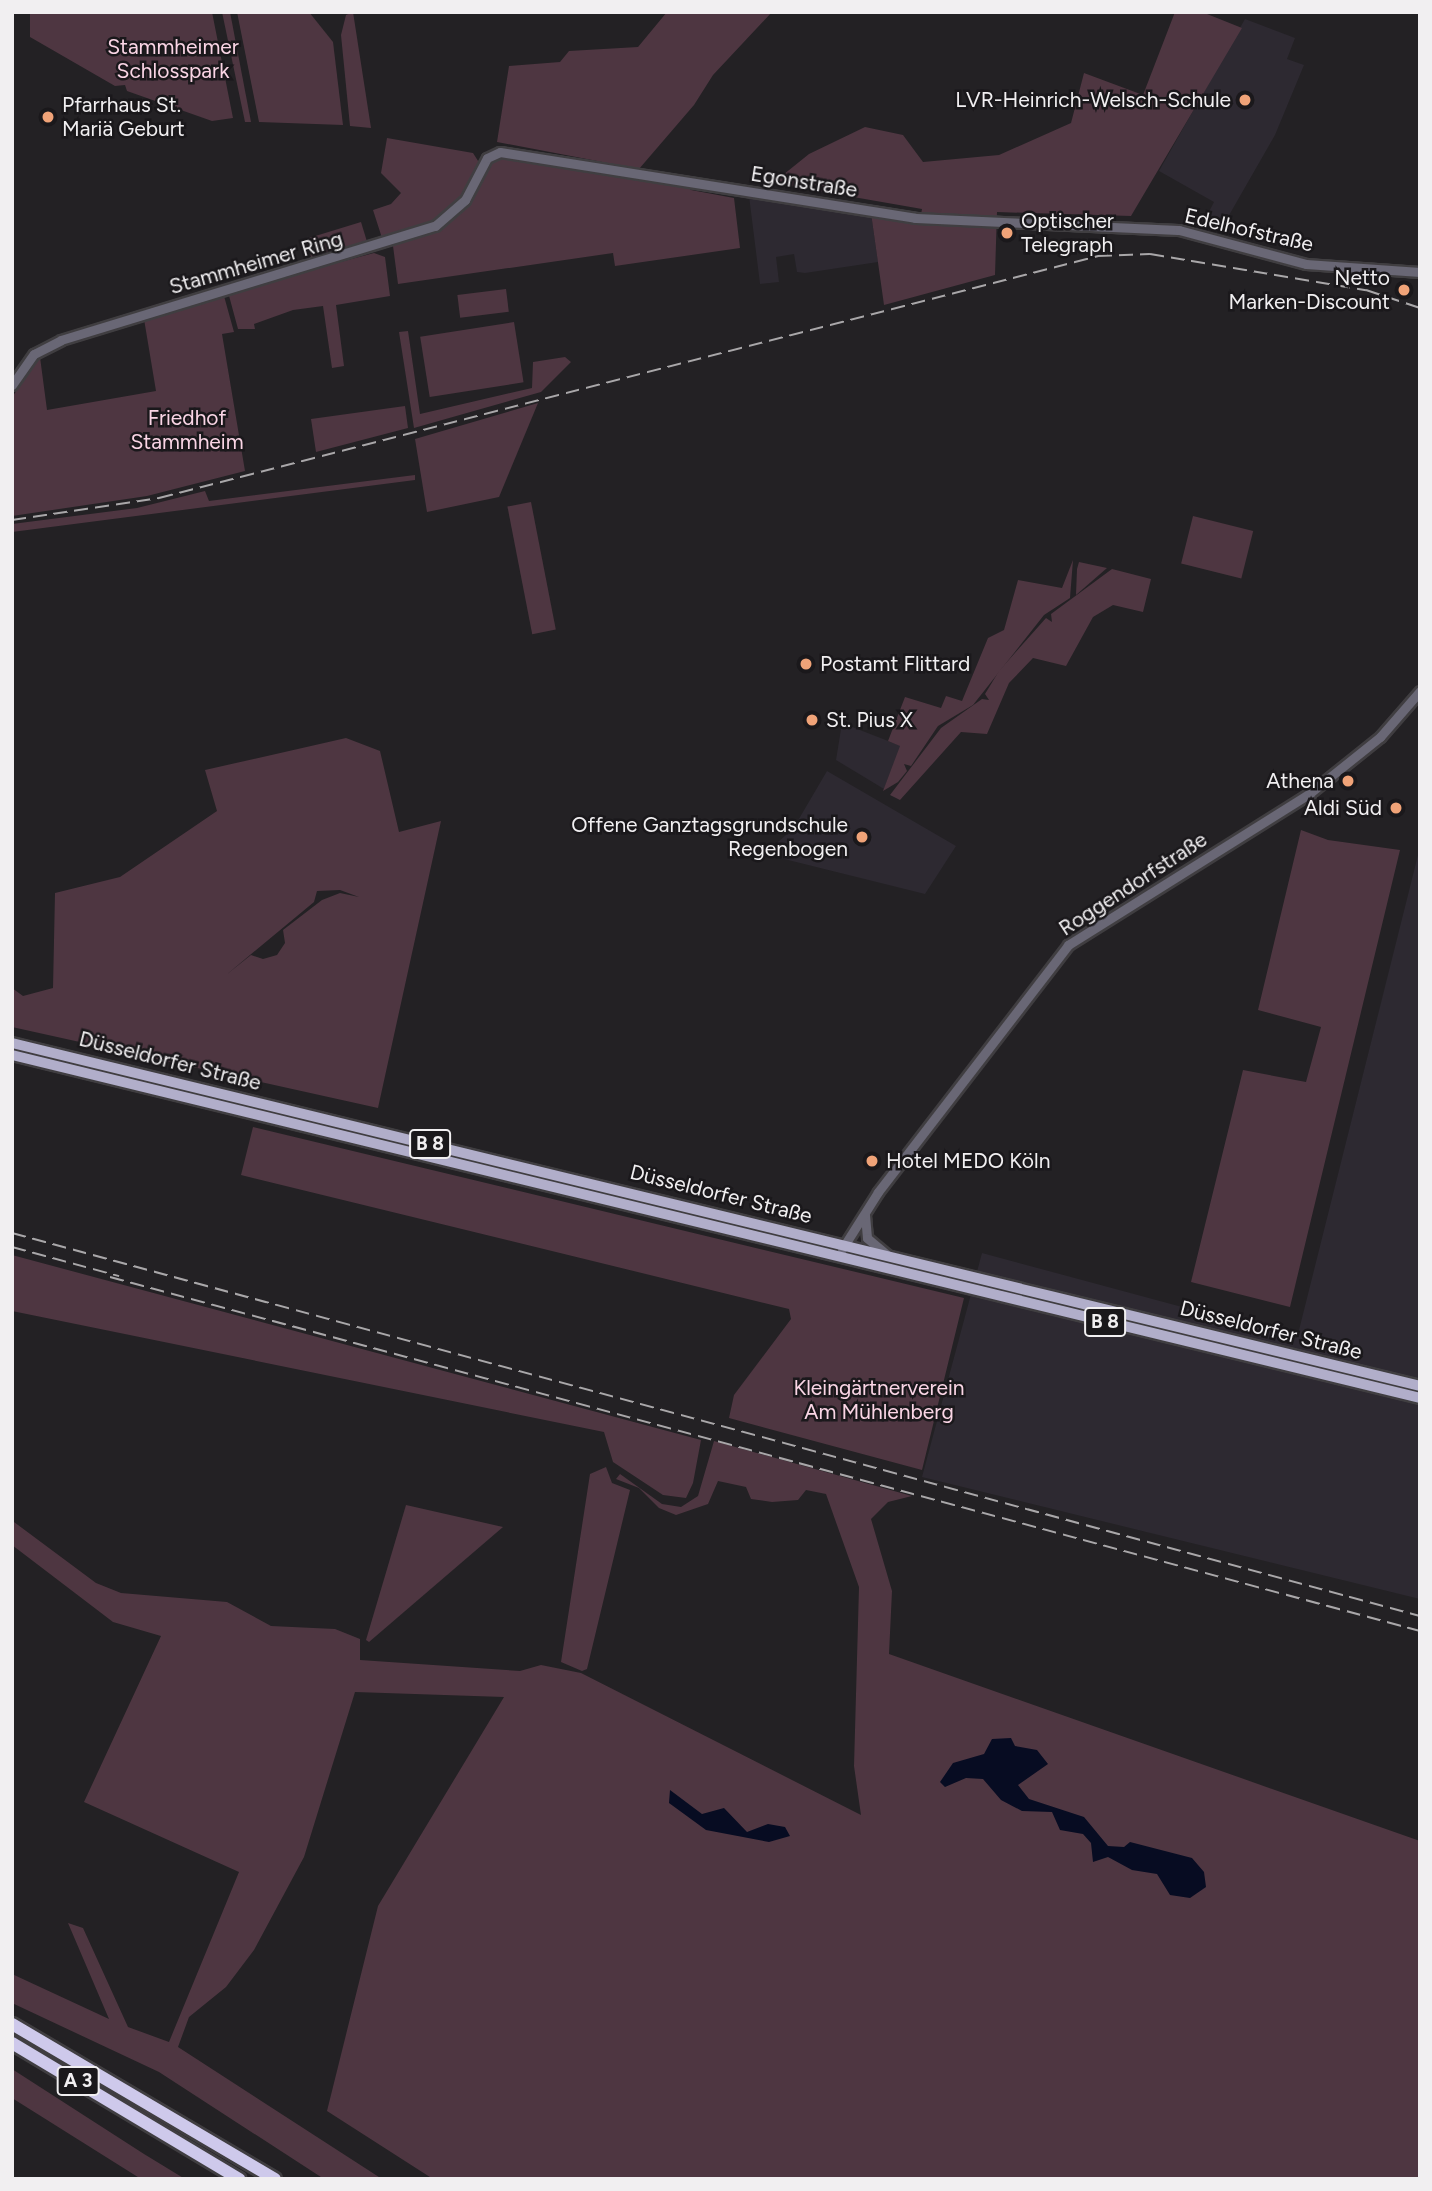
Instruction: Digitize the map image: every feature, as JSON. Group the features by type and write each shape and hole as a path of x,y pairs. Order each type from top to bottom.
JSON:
{"highway":[{"name":"A 3","path":"12,2024 145,2098 275,2179"},
{"name":"A 3","path":"12,2043 239,2179"}],"main road":[{"name":"Düsseldorfer Straße","path":"12,1042 1420,1386"},
{"name":"Düsseldorfer Straße","path":"12,1055 1420,1398"}],"street":[{"name":"Egonstraße","path":"493,154 945,222 1112,228"},
{"name":"Stammheimer Ring","path":"12,385 34,354 61,340 435,226 465,200 493,154"},
{"name":"Edelhofstraße","path":"1112,228 1179,230 1306,264 1420,272"},
{"name":"Roggendorfstraße","path":"837,1256 865,1213 1074,940 1310,793 1380,737 1420,691"},
{"path":"865,1213 867,1238 887,1255"}],"shaded area":[{"name":"LVR-Heinrich-Welsch-Schule","path":"1245,19 1295,38 1287,59 1304,65 1275,135 1220,231 1201,227 1214,202 1159,171"},
{"path":"749,196 871,213 878,262 805,273 797,272 794,254 776,257 779,282 760,284"},
{"path":"842,723 901,746 884,789 836,760"},
{"name":"Offene Ganztagsgrundschule Regenbogen","path":"827,771 956,846 925,894 764,854 793,829"},
{"path":"1420,847 1420,1599 922,1477 982,1253 1297,1338"}],"green space":[{"name":"Stammheimer Schlosspark","path":"30,12 212,12 233,118 212,121 127,91 125,85 115,86 30,37"},
{"path":"222,12 230,12 251,122 245,122"},
{"path":"237,12 309,12 333,42 343,125 259,122"},
{"path":"353,12 371,128 350,126 341,35 346,15"},
{"path":"667,12 772,12 713,75 694,105 639,169 497,142 509,66 560,62 569,51 638,47"},
{"path":"1175,12 1202,12 1242,28 1131,216 997,212 995,275 884,305 871,213 920,220 922,209 773,183 809,154 865,127 903,135 923,162 999,155 1071,123 1084,73 1143,95"},
{"path":"387,138 473,153 480,164 463,195 432,224 382,238 373,210 391,204 401,193 381,173"},
{"path":"508,156 685,184 691,190 734,198 740,248 615,266 613,253 398,284 393,246 449,222 471,198 490,162"},
{"path":"361,222 367,242 312,259 306,239"},
{"path":"374,253 385,257 390,296 336,305 344,366 332,368 323,306 293,310 254,324 255,329 238,329 228,292"},
{"path":"506,289 509,312 460,318 457,295"},
{"name":"Friedhof Stammheim","path":"224,296 234,332 222,334 245,471 147,496 12,516 13,396 35,361 40,357 47,410 156,391 144,319"},
{"path":"514,322 524,382 430,397 420,337"},
{"path":"408,331 420,414 532,388 533,362 565,357 571,362 541,392 414,428 399,332"},
{"path":"538,403 499,497 427,512 415,439"},
{"path":"405,406 408,428 316,452 311,419"},
{"path":"415,475 415,480 12,532 12,524 137,508 205,491 209,501"},
{"path":"531,502 556,630 532,634 507,507"},
{"path":"1193,516 1253,531 1241,579 1181,564"},
{"path":"1073,560 1070,598 1044,615 973,705 938,726 911,766 904,764 907,771 898,782 883,791 900,746 888,741 905,697 941,708 946,696 962,701 988,638 1004,630 1018,580 1062,588"},
{"path":"1079,562 1107,568 1076,595 1077,569"},
{"path":"1112,569 1151,579 1143,612 1113,605 1093,617 1066,666 1033,658 1009,683 987,734 961,732 900,800 890,795 941,728 982,699 989,700 985,694 999,671 1046,618 1052,622 1051,614"},
{"path":"346,738 380,751 399,832 441,821 378,1108 12,1027 12,988 23,996 53,988 55,893 120,877 217,811 205,770","holes":["340,890 359,897 340,893 322,900 283,930 285,943 277,955 263,959 251,955 226,975 314,902 317,891"]},
{"path":"1301,830 1328,840 1400,850 1290,1307 1191,1282 1243,1070 1306,1082 1321,1027 1258,1010"},
{"name":"Kleingärtnerverein Am Mühlenberg","path":"253,1127 964,1298 922,1470 729,1418 734,1395 791,1319 789,1309 241,1175"},
{"path":"12,1255 701,1440 693,1483 686,1498 663,1495 613,1462 604,1432 12,1311"},
{"path":"714,1441 912,1496 888,1502 871,1519 892,1591 889,1654 1420,1841 1420,2179 433,2179 327,2111 378,1906 504,1697 355,1692 304,1857 254,1950 226,1987 189,2017 178,2047 382,2179 324,2179 159,2072 12,2003 12,1974 109,2019 68,1923 83,1928 128,2027 169,2042 239,1872 84,1802 161,1636 113,1622 12,1545 14,1522 96,1583 121,1593 227,1602 271,1626 335,1629 360,1639 360,1660 520,1671 541,1665 581,1673 861,1815 854,1766 859,1587 826,1494 806,1490 798,1500 772,1502 751,1499 746,1487 718,1481 708,1504 676,1515 659,1508 639,1488 616,1479 620,1474 662,1504 681,1507 698,1496"},
{"path":"606,1467 612,1483 630,1490 587,1669 582,1671 561,1662 590,1474"},
{"path":"406,1505 503,1527 369,1642 366,1640"},
{"path":"12,2069 185,2179 141,2179 12,2098"}],"water":[{"path":"1011,1738 1015,1746 1037,1750 1048,1764 1018,1785 1029,1799 1084,1817 1108,1846 1124,1847 1130,1842 1192,1858 1204,1872 1206,1887 1190,1898 1170,1895 1157,1874 1132,1870 1108,1857 1093,1862 1091,1843 1083,1834 1060,1830 1052,1812 1022,1811 1001,1800 983,1779 966,1778 945,1787 940,1782 953,1763 984,1754 992,1739"},
{"path":"670,1790 702,1814 724,1808 747,1832 768,1824 785,1827 790,1836 769,1842 706,1830 669,1803"}],"railway":[{"path":"12,520 159,498 1098,256 1150,254 1366,290 1420,308"},
{"path":"12,1233 1420,1616"},
{"path":"12,1247 119,1276"},
{"path":"110,1277 1420,1631"}],"place":[{"name":"LVR-Heinrich-Welsch-Schule","path":"1245,100"},
{"name":"Pfarrhaus St. Mariä Geburt","path":"48,117"},
{"name":"Optischer Telegraph","path":"1007,233"},
{"name":"Netto Marken-Discount","path":"1404,290"},
{"name":"Postamt Flittard","path":"806,664"},
{"name":"St. Pius X","path":"812,720"},
{"name":"Athena","path":"1348,781"},
{"name":"Aldi Süd","path":"1396,808"},
{"name":"Offene Ganztagsgrundschule Regenbogen","path":"862,837"},
{"name":"Hotel MEDO Köln","path":"872,1161"}]}
